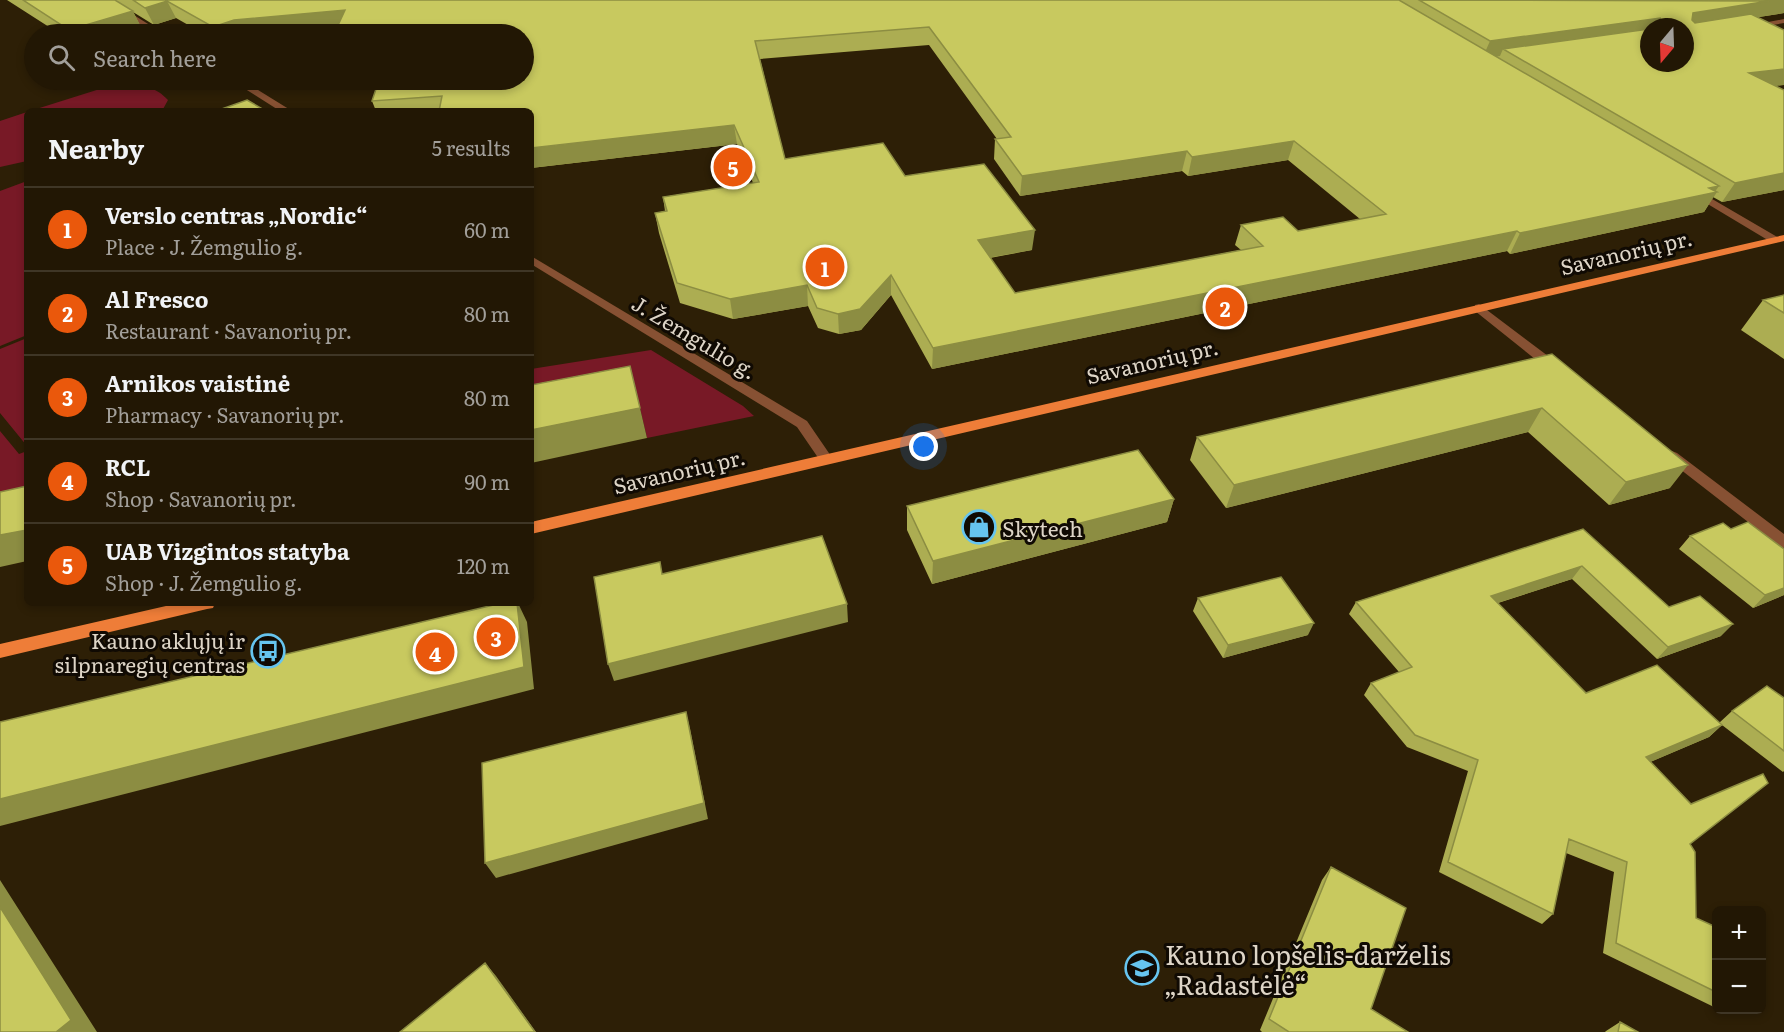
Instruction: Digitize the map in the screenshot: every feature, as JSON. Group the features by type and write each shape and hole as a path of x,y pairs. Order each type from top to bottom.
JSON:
{"main road":[{"name":"Savanorių pr.","path":"534,527 1779,239"},
{"path":"0,651 194,606"}],"street":[{"path":"104,0 144,24"},
{"path":"1746,27 1784,21"},
{"path":"253,90 283,108"},
{"path":"1684,186 1779,239"},
{"name":"J. Žemgulio g.","path":"534,261 802,424 826,459"},
{"path":"1479,308 1570,379"},
{"path":"1659,446 1784,542"}],"shaded area":[{"path":"97,90 154,90 168,100 164,108 40,108"},
{"path":"24,113 24,162 0,167 0,121"},
{"path":"24,182 24,336 0,346 0,191"},
{"path":"24,339 24,442 0,413 0,349"},
{"path":"651,350 743,406 754,416 647,438 632,374 534,395 534,369"},
{"path":"0,431 19,454 24,452 24,492 0,496"}],"building":[{"path":"23,0 115,0 133,11 89,24 60,24"},
{"path":"133,0 1399,0 1719,186 1709,188 1717,192 1520,233 1517,231 933,348 891,275 860,309 838,314 817,308 807,285 730,299 677,283 655,213 667,211 663,197 759,182 734,125 534,148 534,108 440,108 442,96 372,101 376,90 534,90 534,24 339,24 345,10 208,24 167,1 145,8","holes":["929,27 1011,137 995,139 1022,176 1187,151 1192,157 1294,141 1386,214 1298,231 1283,217 1241,225 1263,246 1015,293 978,240 1035,230 984,164 905,176 883,143 785,159 755,41"]},
{"path":"1419,0 1769,1 1693,13 1692,18 1640,18 1640,21 1490,41"},
{"path":"1751,14 1784,30 1784,69 1749,73 1784,90 1784,173 1735,183 1503,49 1640,30 1640,72 1694,72 1694,22"},
{"path":"247,100 261,108 224,108"},
{"path":"1784,295 1784,313 1763,300"},
{"path":"1552,354 1688,465 1626,482 1542,408 1234,485 1197,437"},
{"path":"630,366 640,408 534,429 534,384"},
{"path":"1138,450 1174,499 933,561 907,506"},
{"path":"24,487 24,531 0,535 0,492"},
{"path":"1748,522 1784,549 1784,588 1765,595 1690,536 1723,523 1731,529"},
{"path":"1583,529 1669,607 1700,596 1733,624 1668,647 1582,566 1491,596 1586,693 1657,665 1722,725 1646,757 1691,804 1763,774 1768,783 1690,844 1695,852 1696,918 1712,925 1712,990 1616,943 1627,862 1569,839 1553,914 1448,862 1478,760 1415,735 1371,683 1412,667 1356,602"},
{"path":"822,536 847,604 608,664 594,577 660,562 662,574"},
{"path":"1281,577 1314,623 1228,645 1198,598"},
{"path":"489,606 517,606 524,667 0,799 0,722"},
{"path":"1767,686 1784,698 1784,751 1732,711"},
{"path":"686,712 704,803 485,863 482,763"},
{"path":"1331,867 1406,908 1371,1009 1408,1032 1289,1032 1269,1019"},
{"path":"0,907 71,1020 56,1032 0,1032"},
{"path":"485,963 535,1032 400,1032"},
{"path":"1620,1022 1638,1032 1618,1032"}],"place":[{"name":"UAB Vizgintos statyba","path":"733,167"},
{"name":"Verslo centras „Nordic“","path":"825,267"},
{"name":"Al Fresco","path":"1225,307"},
{"name":"Skytech","path":"979,527"},
{"name":"Arnikos vaistinė","path":"496,637"},
{"name":"Kauno aklųjų ir silpnaregių centras","path":"268,651"},
{"name":"RCL","path":"435,652"},
{"name":"Kauno lopšelis-darželis „Radastėlė“","path":"1142,968"}]}
